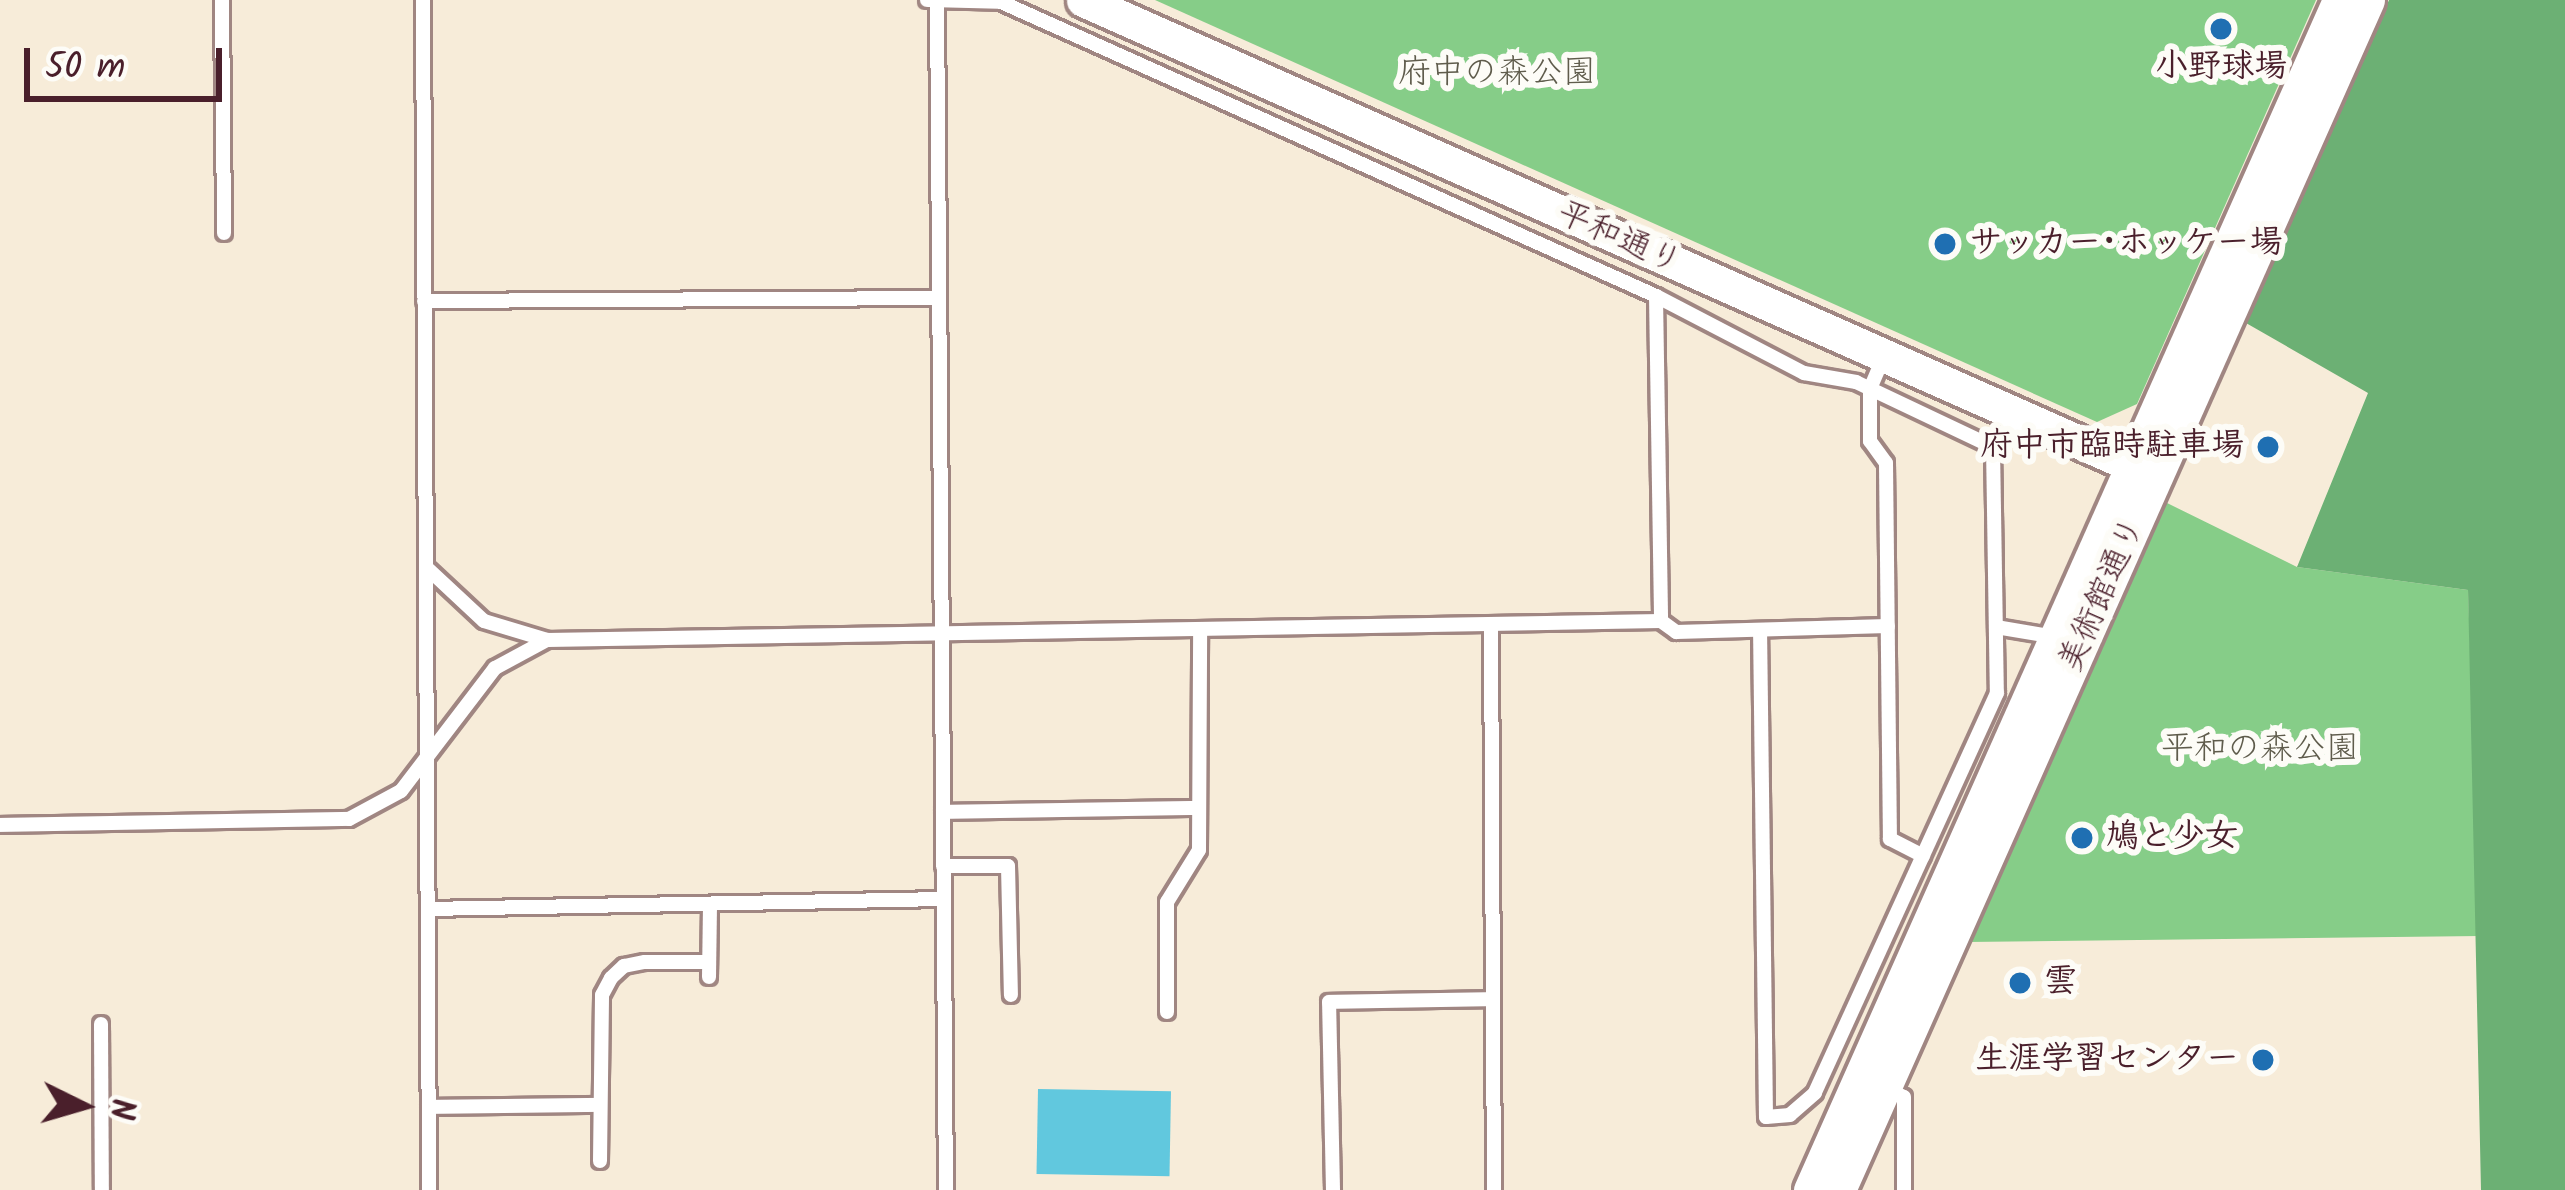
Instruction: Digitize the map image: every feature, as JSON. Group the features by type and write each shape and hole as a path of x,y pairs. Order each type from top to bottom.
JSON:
{"street":[{"name":"平和通り","path":"1083,0 2144,471"},
{"name":"美術館通り","path":"1999,796 2056,637 2144,471 2339,0"},
{"name":"美術館通り","path":"1832,1186 1938,895 1999,796 2144,471 2368,0"},
{"name":"美術館通り","path":"1832,1186 1884,1088 1938,895"}],"lane":[{"path":"222,0 224,233"},
{"path":"423,0 429,1190"},
{"path":"946,1190 934,1 1001,2 1656,296 1804,373 1870,389 1993,447 1997,693 1923,856"},
{"path":"1656,296 1661,621"},
{"path":"424,301 939,298"},
{"path":"1760,630 1766,1117 1790,1115 1815,1093 1938,895 1923,856 1890,839 1886,463 1870,441 1870,389 1884,356"},
{"path":"426,567 484,621 547,640 1661,621 1676,632 1888,626"},
{"path":"1491,624 1494,1190"},
{"path":"1996,628 2056,637"},
{"path":"1167,1012 1168,902 1199,850 1200,629"},
{"path":"0,825 349,819 401,791 495,668 547,640"},
{"path":"944,812 1199,808"},
{"path":"944,866 1008,866 1012,995"},
{"path":"428,909 944,898"},
{"path":"600,1161 602,995 624,966 645,962 709,970 710,904"},
{"path":"1333,1190 1329,1002 1493,999"},
{"path":"101,1024 102,1190"},
{"path":"1884,1088 1904,1097 1904,1190"},
{"path":"429,1107 600,1105"}],"green space":[{"name":"府中の森公園","path":"1155,0 2316,0 2137,404 2097,422"},
{"path":"2389,0 2565,0 2565,1190 2481,1190 2468,590 2297,567 2368,393 2246,323"},
{"name":"平和の森公園","path":"2165,502 2297,567 2468,590 2480,936 1967,942"}],"water":[{"path":"1038,1089 1171,1091 1169,1176 1037,1174"}],"place":[{"name":"小野球場","path":"2221,29"},
{"name":"サッカー･ホッケー場","path":"1945,244"},
{"name":"府中市臨時駐車場","path":"2268,447"},
{"name":"鳩と少女","path":"2082,838"},
{"name":"雲","path":"2020,983"},
{"name":"生涯学習センター","path":"2263,1060"}]}
